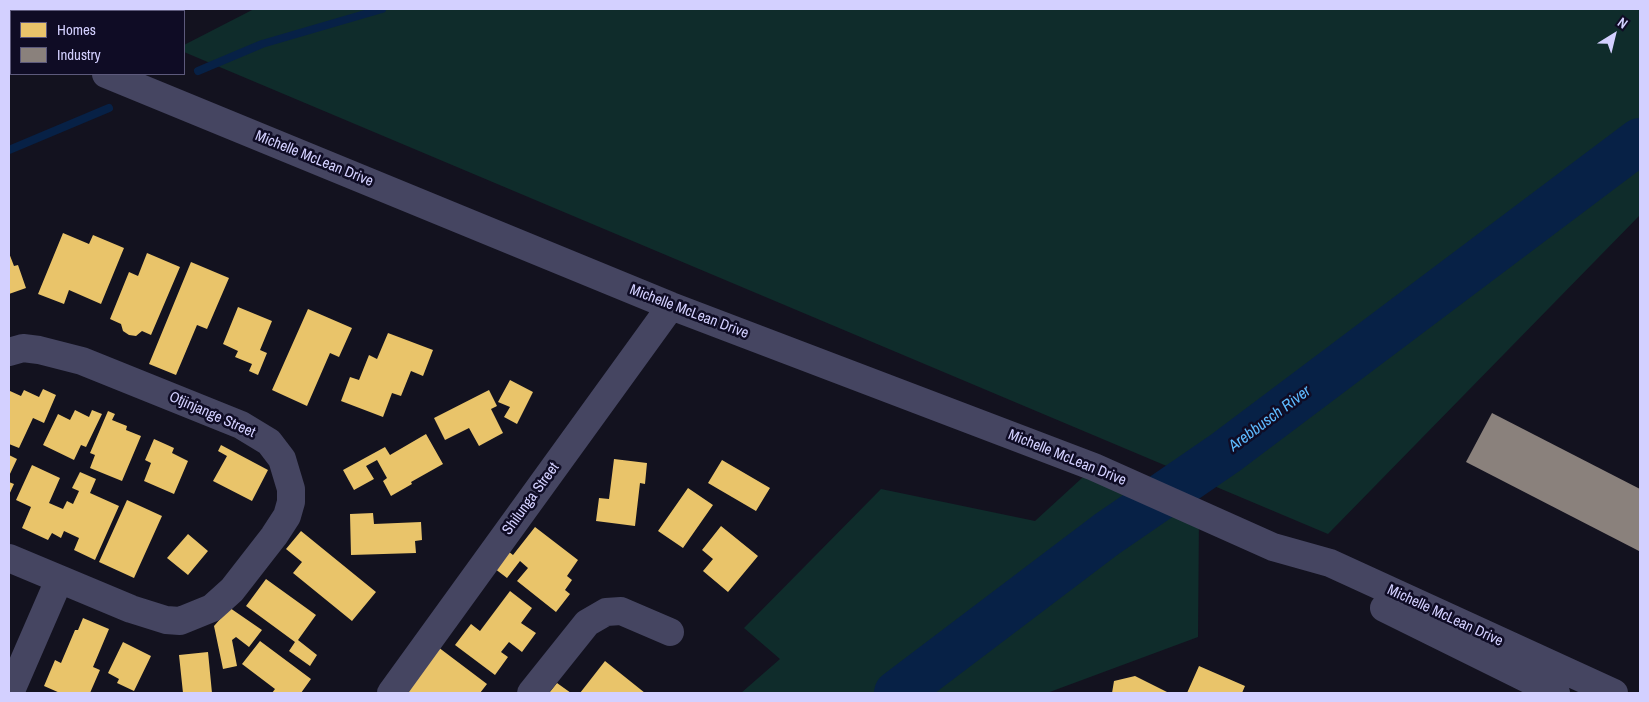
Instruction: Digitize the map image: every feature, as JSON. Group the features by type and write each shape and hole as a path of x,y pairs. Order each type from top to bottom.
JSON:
{"street":[{"name":"Michelle McLean Drive","path":"108,75 671,306 1094,467 1274,547 1330,563 1614,693"},
{"name":"Shilunga Street","path":"390,693 671,306"},
{"name":"Otjinjange Street","path":"9,352 23,348 82,361 241,425 269,442 282,459 288,473 291,489 291,502 286,516 274,536 232,590 212,608 180,621 166,620 131,609 9,558"},
{"name":"Michelle McLean Drive","path":"1274,547 1325,578 1556,693"},
{"path":"10,693 60,580"},
{"path":"531,693 587,623 606,612 621,612 670,632"}],"green space":[{"path":"254,9 1640,9 1640,215 1328,534 185,52 185,44"},
{"path":"1094,467 1199,515 1198,637 1047,693 741,693 780,659 744,628 881,489 1035,521"}],"building: Homes":[{"path":"63,233 89,244 93,235 124,248 101,304 69,290 64,304 38,294"},
{"path":"9,253 14,266 18,265 26,288 9,294"},
{"path":"147,253 180,267 151,335 142,331 136,336 129,335 123,331 121,324 110,319 129,272 138,276"},
{"path":"191,262 229,278 207,329 197,325 176,375 149,364"},
{"path":"238,307 272,321 260,350 267,353 258,375 249,371 252,364 235,357 238,351 223,344"},
{"path":"308,309 352,328 339,357 330,353 307,406 272,390"},
{"path":"388,333 433,350 423,376 411,371 401,396 392,393 383,417 341,401 350,377 359,380 369,355 377,359"},
{"path":"510,380 533,392 517,424 504,417 510,407 498,402"},
{"path":"43,389 56,395 44,423 33,418 19,448 9,444 10,391 21,396 24,390 39,397"},
{"path":"489,390 497,406 491,409 503,433 479,446 469,428 445,440 434,418"},
{"path":"75,410 89,417 92,410 102,414 86,447 81,445 74,460 43,445 58,414 70,420"},
{"path":"108,411 115,414 112,420 127,426 126,430 141,436 122,481 90,468 95,455 90,453"},
{"path":"426,434 443,464 391,496 383,481 387,478 377,460 366,466 374,479 354,490 343,470 385,447 390,455"},
{"path":"154,439 174,448 172,453 188,461 174,494 144,481 151,463 145,460"},
{"path":"221,445 268,470 252,501 213,481 227,456 218,451"},
{"path":"9,455 17,459 9,476"},
{"path":"614,459 647,463 645,484 640,483 635,526 596,521 599,498 609,499"},
{"path":"722,460 770,488 756,511 708,483"},
{"path":"32,465 60,478 49,503 63,509 67,501 73,504 79,491 72,488 80,472 96,479 90,493 119,506 95,560 74,550 79,538 64,531 61,538 52,533 48,540 22,528 31,507 16,500"},
{"path":"9,482 14,484 9,495"},
{"path":"688,488 713,505 683,548 658,531"},
{"path":"127,500 162,516 134,578 99,562"},
{"path":"373,513 374,524 421,522 422,540 415,541 416,553 351,555 350,514"},
{"path":"721,526 758,556 728,592 703,571 713,559 702,550"},
{"path":"535,527 578,560 567,576 572,580 565,590 570,594 556,612 517,581 528,568 520,561 507,578 490,565 504,548 513,555"},
{"path":"301,531 376,592 352,621 293,573 302,562 286,549"},
{"path":"188,534 208,551 188,575 167,558"},
{"path":"266,579 316,615 298,640 317,655 310,666 289,651 295,642 246,606"},
{"path":"510,591 532,608 521,623 536,633 522,652 509,642 501,652 508,657 495,675 455,645 471,624 480,631"},
{"path":"230,608 262,630 249,647 236,637 232,640 237,666 223,669 214,626"},
{"path":"83,618 109,629 93,667 100,670 90,693 60,693 44,686 55,660 61,663 75,630 78,630"},
{"path":"260,641 311,679 301,693 272,693 275,689 242,664"},
{"path":"123,642 151,656 134,691 117,683 119,679 108,673"},
{"path":"438,647 487,684 480,693 403,693"},
{"path":"208,652 212,693 183,693 179,655"},
{"path":"605,661 645,693 580,693"},
{"path":"1199,666 1245,686 1242,693 1187,693"},
{"path":"1135,676 1169,693 1112,693 1114,681"},
{"path":"557,683 571,693 549,693"}],"building: Industry":[{"path":"1492,413 1640,489 1639,551 1466,462"}],"waterway":[{"path":"198,71 262,44 382,9"},
{"path":"9,150 109,108"},
{"name":"Arebbusch River","path":"897,693 1107,534 1225,453 1640,141"}]}
